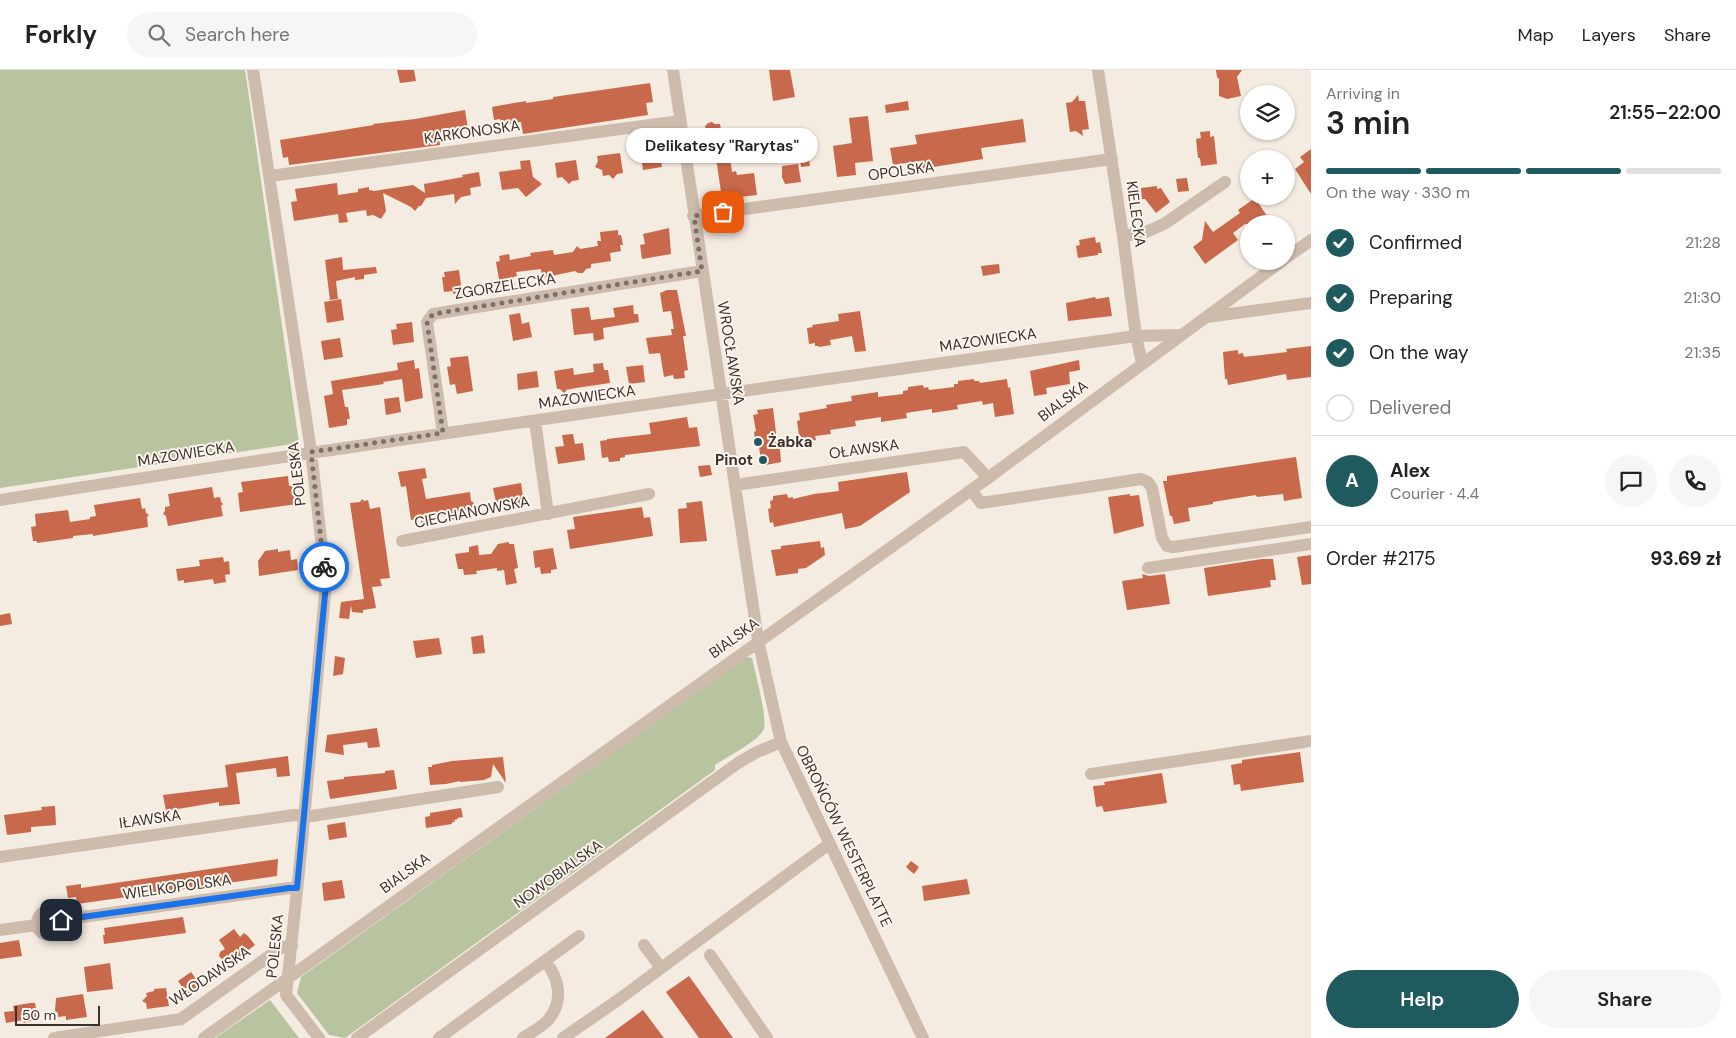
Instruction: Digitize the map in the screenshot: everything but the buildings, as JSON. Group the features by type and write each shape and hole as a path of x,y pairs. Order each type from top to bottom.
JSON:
{"street":[{"name":"POLESKA","path":"253,70 311,452 326,584 305,816 286,995 320,1038"},
{"name":"WROCŁAWSKA","path":"673,70 758,640"},
{"name":"KIELECKA","path":"1098,70 1136,336 1142,363"},
{"name":"KARKONOSKA","path":"270,176 680,120"},
{"name":"OPOLSKA","path":"694,216 1112,159"},
{"path":"1123,236 1146,232 1164,224 1225,182"},
{"path":"1295,252 1311,240"},
{"name":"BIALSKA","path":"204,1038 758,640 988,478 1270,270"},
{"name":"ZGORZELECKA","path":"443,433 427,322 433,314 702,271"},
{"path":"1205,317 1311,303"},
{"name":"MAZOWIECKA","path":"0,500 311,452 721,394 1136,336 1180,335"},
{"name":"CIECHANOWSKA","path":"535,421 548,514"},
{"name":"OŁAWSKA","path":"735,484 964,452 988,478"},
{"path":"971,490 981,502 1140,479 1148,482 1152,488 1162,538 1167,546 1173,547 1311,527"},
{"name":"CIECHANOWSKA","path":"402,541 649,494"},
{"path":"1148,568 1311,544"},
{"name":"OBROŃCÓW WESTERPLATTE","path":"758,640 781,742 923,1038"},
{"path":"1091,774 1311,741"},
{"name":"NOWOBIALSKA","path":"357,1038 738,763 757,752 781,742"},
{"path":"305,816 498,787"},
{"name":"IŁAWSKA","path":"0,857 294,815 305,816"},
{"path":"563,1038 829,844"},
{"name":"WIELKOPOLSKA","path":"36,925 40,914 46,910 54,911 61,920 297,888"},
{"path":"0,930 36,925 41,932 49,935 60,929 61,920"},
{"path":"439,1038 579,936"},
{"path":"699,939 767,1038"},
{"path":"644,945 661,968"},
{"name":"WŁODAWSKA","path":"54,1038 181,1019 282,946 292,946"},
{"path":"523,1038 548,1020 556,1007 558,990 554,972 545,961"}],"green space":[{"path":"0,70 245,70 299,443 0,488"},
{"path":"746,657 752,658 763,708 764,726 763,731 759,735 715,765 715,770 345,1038 329,1035 297,993 301,977"},
{"path":"270,1000 299,1038 215,1038"}],"way so far":[{"path":"324,567 311,452 443,433 427,322 433,314 702,271 694,216 723,212"}],"place":[{"name":"Delikatesy \"Rarytas\"","path":"723,212"},
{"name":"Żabka","path":"758,442"},
{"name":"Pinot","path":"763,460"}],"route":[{"path":"61,920 297,888 326,584 324,567"}]}
